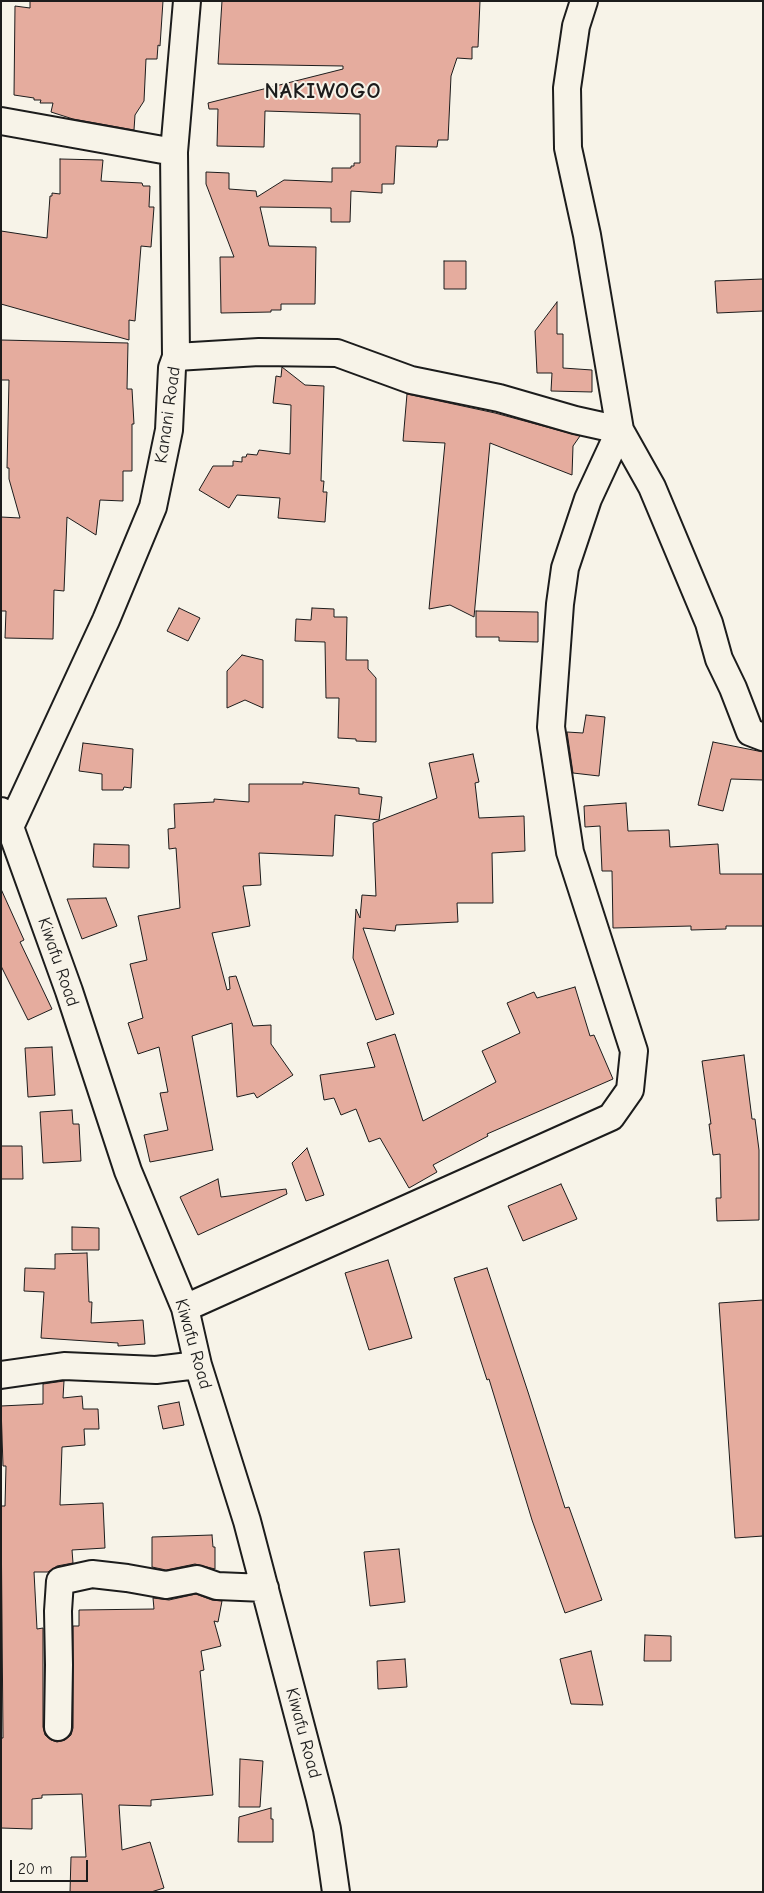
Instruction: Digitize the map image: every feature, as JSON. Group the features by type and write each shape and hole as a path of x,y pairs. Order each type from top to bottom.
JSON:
{"street":[{"name":"Kanani Road","path":"6,819 106,620 153,507 169,430 172,368 176,357 174,152 187,1"},
{"path":"584,1 576,26 567,88 568,148 587,235 620,430 652,487 709,623 719,659 733,688 750,732 763,737"},
{"path":"1,121 174,152"},
{"path":"176,357 259,352 338,353 411,380 499,398 575,420 620,430"},
{"path":"185,1308 611,1116 630,1090 634,1051 570,852 551,727 560,604 565,568 588,499 620,430"},
{"name":"Kiwafu Road","path":"6,819 69,990 128,1171 185,1308 198,1365 247,1521 320,1799 327,1828 336,1892"},
{"path":"1,1375 64,1366 156,1370 198,1365"},
{"path":"58,1727 60,1581 92,1574 127,1578 166,1586 197,1579 217,1586 264,1588"}],"building":[{"path":"30,1 163,1 160,46 158,45 157,59 146,59 144,101 135,115 134,130 73,119 51,112 53,103 40,103 41,100 14,95 15,6 30,8"},
{"path":"222,1 480,1 478,47 472,47 472,59 457,58 451,76 448,140 438,140 437,147 396,146 394,184 382,184 382,193 351,191 350,222 331,222 331,208 260,207 269,246 316,247 315,304 281,304 281,310 271,310 271,312 221,313 220,257 234,257 206,184 206,172 229,173 229,189 256,191 257,197 284,180 332,182 332,168 351,168 351,166 354,166 354,163 360,163 360,114 265,111 264,147 217,146 218,109 209,109 208,103 343,69 343,66 218,64"},
{"path":"60,159 103,160 101,181 142,183 143,186 150,186 149,207 154,207 151,247 141,246 135,321 129,320 129,340 1,304 1,231 47,238 50,196 52,196 52,193 60,194"},
{"path":"444,261 466,261 466,289 444,289"},
{"path":"763,279 763,311 717,313 715,281"},
{"path":"557,302 557,334 563,334 563,368 592,370 592,392 551,391 552,373 537,373 535,331"},
{"path":"1,340 128,343 127,389 132,389 134,424 132,424 132,471 123,471 123,501 100,500 96,535 67,517 64,591 54,590 53,639 5,638 6,611 1,611 1,517 20,518 9,479 9,468 7,468 9,380 1,380"},
{"path":"282,367 305,385 324,386 321,481 324,481 323,492 327,492 325,522 278,518 280,498 237,495 229,508 199,490 213,466 233,466 233,461 242,462 242,457 246,457 247,454 257,455 259,450 290,454 291,405 273,403 276,376 281,377"},
{"path":"407,394 495,413 580,436 573,446 572,475 490,443 474,617 450,605 429,609 445,443 403,441"},
{"path":"179,608 200,618 188,641 167,631"},
{"path":"312,608 334,609 334,617 347,617 346,660 368,660 368,669 376,678 376,742 338,738 339,698 326,698 325,642 295,641 296,619 311,620"},
{"path":"476,611 538,612 538,642 499,641 499,637 476,637"},
{"path":"242,655 263,660 263,708 245,700 227,708 227,671"},
{"path":"586,715 605,717 599,776 573,773 567,732 583,733"},
{"path":"713,742 763,752 763,780 731,779 723,811 698,805"},
{"path":"83,743 133,749 131,788 102,790 102,774 79,771"},
{"path":"473,754 479,782 475,783 479,818 524,816 525,851 492,853 493,903 457,903 458,922 396,925 395,931 363,928 394,1014 376,1020 353,958 356,909 360,918 362,895 376,896 373,823 437,798 429,763"},
{"path":"303,782 359,788 359,794 382,797 379,820 335,815 333,856 259,853 261,885 243,886 250,926 212,933 227,990 230,989 229,977 236,976 253,1026 271,1025 271,1044 293,1075 257,1098 254,1093 237,1097 232,1023 192,1036 213,1150 150,1162 144,1135 168,1130 160,1093 168,1092 159,1047 138,1054 128,1023 143,1018 130,964 147,960 138,916 180,908 176,848 169,849 168,829 175,828 174,804 214,802 214,799 249,802 249,784 303,784"},
{"path":"626,803 628,831 669,830 670,847 718,844 720,874 763,874 763,926 726,926 726,929 691,930 691,926 613,928 612,871 602,871 600,826 585,827 584,806"},
{"path":"94,844 129,845 129,868 93,867"},
{"path":"1,889 24,940 20,942 52,1009 28,1020 1,966"},
{"path":"106,898 117,926 82,939 67,899"},
{"path":"575,987 590,1036 594,1035 613,1079 487,1134 488,1136 433,1165 437,1172 409,1188 380,1138 369,1142 356,1109 341,1115 334,1098 324,1100 320,1075 375,1067 367,1043 395,1034 423,1121 496,1082 482,1051 520,1033 507,1003 534,992 537,998"},
{"path":"52,1047 55,1095 28,1097 25,1048"},
{"path":"744,1055 752,1119 755,1119 759,1150 759,1220 717,1221 716,1198 721,1198 720,1154 713,1155 709,1124 711,1124 702,1061"},
{"path":"72,1110 73,1124 79,1124 81,1161 43,1163 40,1112"},
{"path":"1,1146 22,1146 23,1179 1,1179"},
{"path":"307,1148 324,1195 306,1201 292,1163"},
{"path":"218,1179 221,1197 286,1189 287,1194 198,1235 180,1197"},
{"path":"561,1184 577,1219 523,1241 508,1206"},
{"path":"72,1227 99,1228 99,1250 72,1250"},
{"path":"87,1253 89,1302 92,1302 91,1323 143,1320 145,1344 118,1346 118,1343 41,1338 44,1292 24,1291 25,1268 55,1269 55,1254"},
{"path":"388,1260 412,1338 369,1350 345,1273"},
{"path":"487,1268 565,1508 569,1507 602,1600 565,1613 532,1520 489,1379 487,1380 454,1278"},
{"path":"763,1300 763,1536 735,1538 719,1303"},
{"path":"64,1381 63,1398 82,1396 83,1409 98,1409 99,1429 84,1429 85,1445 62,1447 60,1505 103,1503 105,1548 72,1550 73,1563 57,1566 48,1572 34,1572 37,1629 43,1628 43,1727 45,1735 57,1742 65,1740 71,1735 73,1728 73,1626 79,1626 79,1610 154,1609 153,1598 169,1600 196,1594 212,1600 222,1601 218,1622 214,1621 221,1646 201,1651 204,1670 200,1671 213,1795 151,1800 151,1806 119,1805 122,1850 150,1842 164,1888 151,1892 70,1892 71,1857 86,1857 82,1794 42,1795 42,1798 32,1799 32,1829 1,1828 1,1738 3,1738 1,1506 5,1506 6,1466 3,1466 1,1406 43,1404 43,1384"},
{"path":"179,1402 184,1425 163,1429 158,1406"},
{"path":"212,1535 213,1547 215,1547 215,1569 195,1564 166,1570 152,1567 152,1537"},
{"path":"399,1549 405,1602 370,1606 364,1552"},
{"path":"645,1635 671,1636 671,1661 644,1661"},
{"path":"591,1651 603,1705 571,1704 560,1659"},
{"path":"405,1659 407,1687 378,1689 377,1661"},
{"path":"240,1759 263,1761 260,1807 239,1807"},
{"path":"271,1808 273,1842 238,1842 239,1817"}],"district":[{"name":"NAKIWOGO","path":"323,92"}]}
